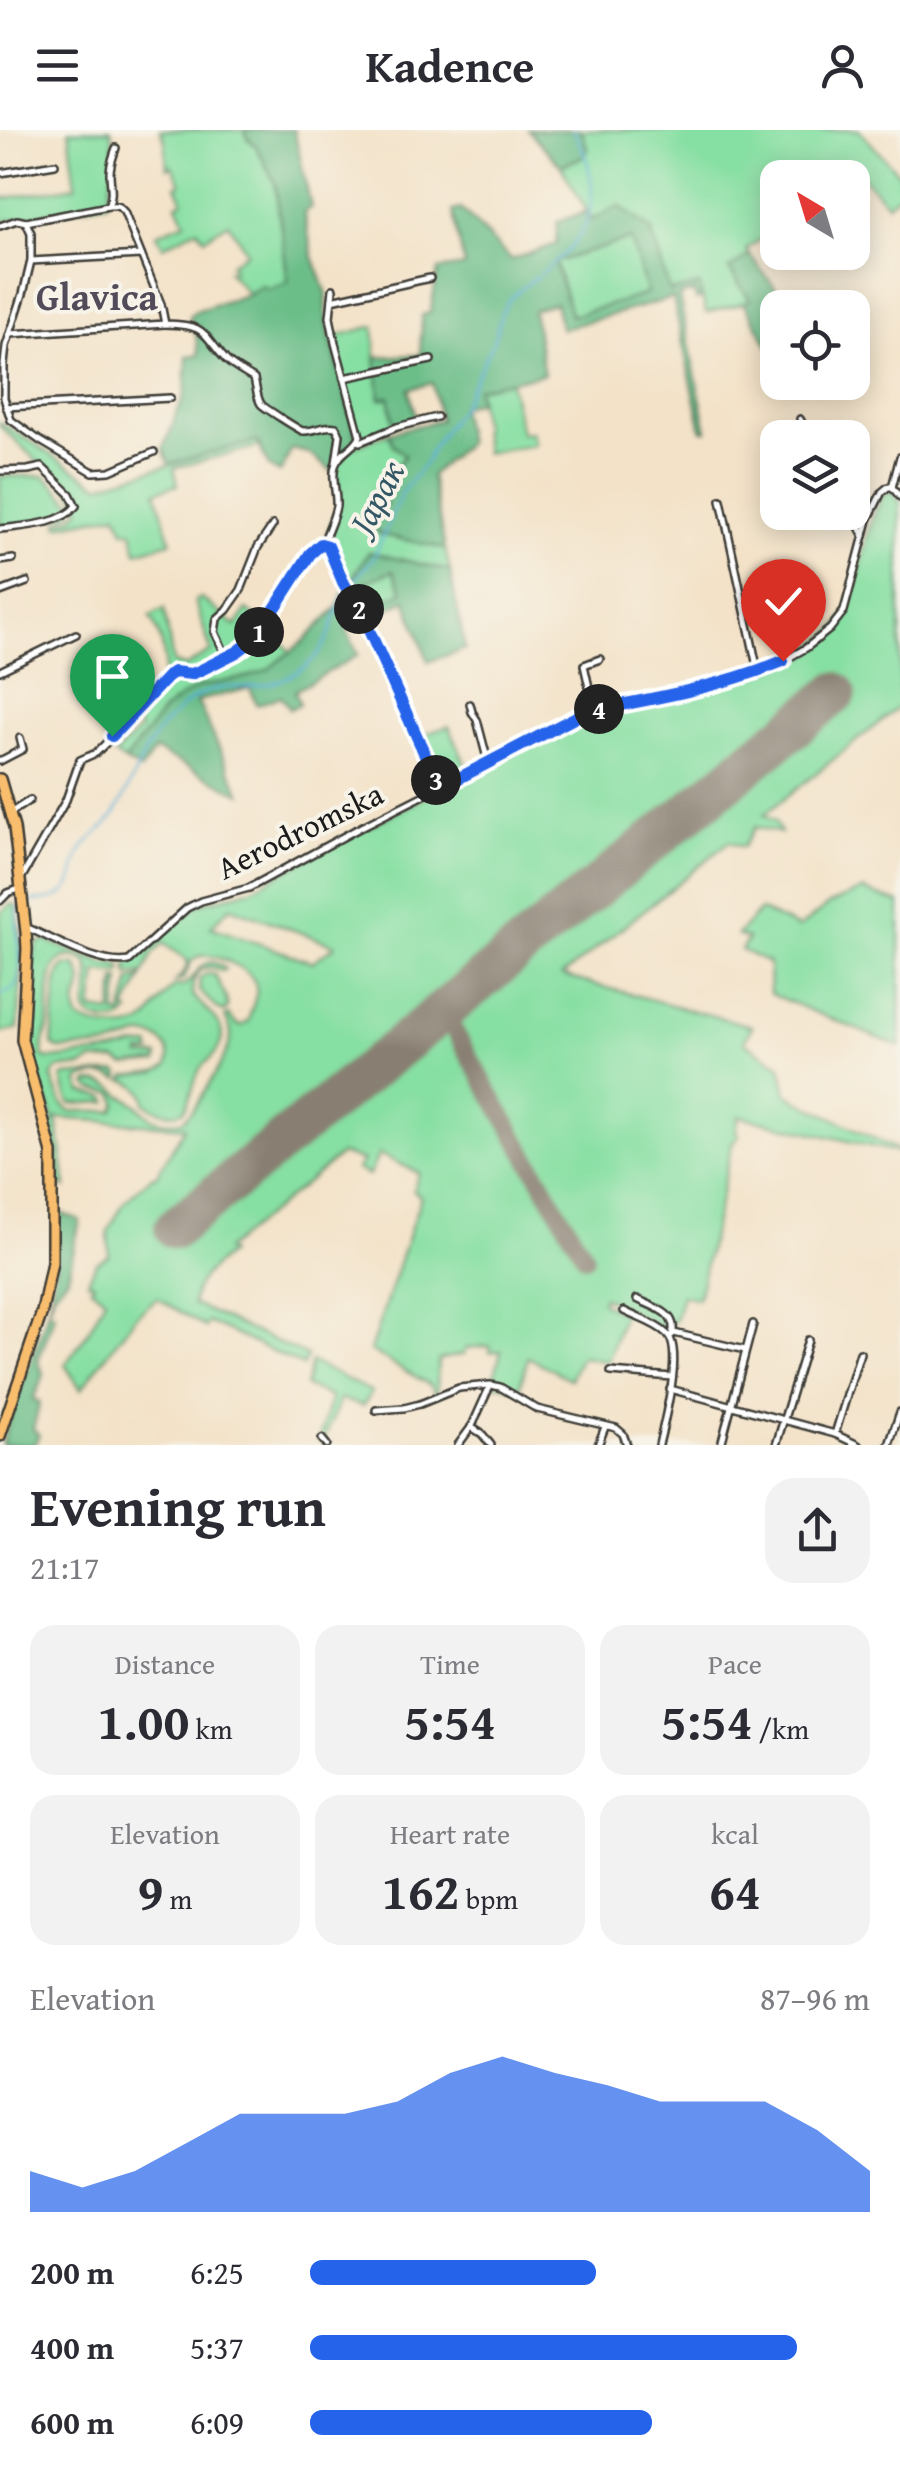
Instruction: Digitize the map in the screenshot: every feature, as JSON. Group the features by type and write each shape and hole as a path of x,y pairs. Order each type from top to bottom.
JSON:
{"main road":[{"path":"0,779 3,800 10,813 28,949 22,1040 52,1153 52,1262 42,1312 0,1436"}],"street":[{"path":"108,206 113,189 111,161 116,148"},
{"path":"0,173 55,164"},
{"path":"0,226 17,220 26,222 118,206 164,312 165,324"},
{"path":"26,222 31,261 6,346 4,366 4,398 12,420 93,472 110,471 154,452"},
{"path":"31,261 141,255"},
{"path":"332,300 430,278"},
{"path":"333,289 330,317 360,436 357,443"},
{"path":"0,901 21,884 66,800 78,763 96,753 168,676 174,672 191,674 227,658 256,638 314,550 323,544 336,508 334,474 340,435 336,427 329,425 300,430 264,407 254,379 228,362 200,328 165,324 10,334"},
{"path":"344,378 431,360"},
{"path":"6,407 170,398"},
{"path":"336,463 342,453 357,443 437,417"},
{"name":"Aerodromska","path":"26,927 102,959 129,960 187,908 250,888 558,724 594,710 758,672 806,648 838,622 874,505 886,488 892,487 900,457"},
{"path":"0,470 42,467 70,494 76,506 72,513 56,520 0,529"},
{"path":"892,487 900,498"},
{"path":"720,500 758,672"},
{"path":"227,658 215,632 217,619 241,590 258,548 273,524"},
{"path":"860,530 864,536"},
{"path":"323,544 329,547 359,608 440,788"},
{"path":"0,561 13,558"},
{"path":"0,592 26,582"},
{"path":"0,670 76,634"},
{"path":"594,710 584,665 600,660"},
{"path":"470,704 488,762"},
{"path":"0,761 23,749 20,738"},
{"path":"10,813 30,800"},
{"path":"637,1300 669,1315 674,1326 676,1356 659,1445"},
{"path":"624,1311 672,1335 745,1350"},
{"path":"722,1445 753,1324"},
{"path":"776,1445 808,1340"},
{"path":"834,1434 860,1352"},
{"path":"612,1372 672,1377"},
{"path":"376,1410 404,1408 460,1388 490,1385 537,1408 620,1430 627,1445"},
{"path":"458,1445 490,1385"},
{"path":"670,1389 834,1434 858,1445"},
{"path":"889,1445 900,1412"},
{"path":"471,1427 491,1445"},
{"path":"598,1445 605,1427"}],"green space":[{"path":"69,130 111,130 112,176 107,203 0,222 0,199 76,186"},
{"path":"160,130 245,130 275,183 288,283 267,289 261,285 248,294 228,271 234,269 230,264 247,252 228,223 205,238 197,229 163,246 156,234 185,222 177,204 183,201 176,186 181,184 172,166 167,168"},
{"path":"245,130 294,130 311,207 304,212 313,257 327,294 330,338 357,441 339,454 332,471 308,453 292,449 280,473 269,467 257,441 169,464 163,449 185,393 187,356 199,355 190,315 262,285 267,289 288,282 275,183"},
{"path":"528,130 584,130 588,151 561,166"},
{"path":"581,130 859,130 900,175 900,193 887,204 870,185 870,160 760,160 760,240 746,250 750,255 729,269 751,301 706,313 699,285 670,293 619,206 592,220 561,166 580,158"},
{"path":"619,206 651,230 670,292 699,285 702,298 696,300 694,292 679,296 707,430 702,430 673,298 561,329 555,303 533,310 544,374 477,388 478,402 460,407 467,443 431,475 445,549 379,534 371,522 387,504 376,492 405,455 393,446 389,433 440,420 432,383 409,389 416,420 394,425 389,397 380,399 376,357 420,355 422,315 430,313 438,270 464,266 453,211 461,209 511,260 556,244 557,222 585,212 592,220","holes":["631,239 647,294 571,316 555,262"]},
{"path":"631,239 647,294 571,317 555,262"},
{"path":"750,255 777,290 760,290 760,331 744,303 750,300 729,269"},
{"path":"374,326 380,398 389,397 394,425 357,441 330,338"},
{"path":"510,381 521,433 532,432 535,445 485,453 477,388"},
{"path":"0,422 99,485 253,441 260,446 174,468 178,485 156,491 171,542 137,552 132,531 124,531 117,514 59,526 58,522 72,518 80,510 75,497"},
{"path":"389,433 393,446 406,455 379,534 445,549 450,571 369,552 348,585 327,534 338,506 336,465 352,447"},
{"path":"0,476 45,476 73,504 73,510 67,515 0,528"},
{"path":"887,490 894,493 900,502 900,706 764,815 775,822 781,833 755,827 743,847 729,842 562,976 752,1026 744,1042 781,1066 787,1093 900,1153 739,1116 739,1136 732,1144 698,1299 682,1295 671,1330 603,1297 601,1302 623,1314 608,1362 581,1357 570,1379 528,1357 519,1391 503,1384 492,1385 501,1351 490,1352 490,1346 466,1348 464,1354 438,1360 437,1395 430,1385 370,1351 421,1197 413,1190 419,1173 379,1154 369,1175 357,1169 363,1161 341,1154 225,1250 229,1253 205,1275 194,1296 193,1304 307,1356 303,1366 208,1322 205,1327 157,1298 136,1316 81,1389 65,1365 105,1299 88,1281 96,1263 109,1255 108,1231 125,1201 156,1176 185,1127 57,1118 66,1187 58,1185 50,1125 54,1121 26,1039 30,971 39,942 48,941 105,964 120,965 122,971 118,974 97,972 92,1010 112,1013 116,980 120,980 116,1014 122,1015 131,980 143,973 129,975 127,965 147,952 188,910 249,890 562,725 592,714 749,676 779,665 816,644 835,629 847,610 871,522","holes":["230,907 335,945 312,962 211,927","163,943 188,961 176,981 183,979 194,959 209,956 245,971 256,988 249,1021 241,1026 229,1015 225,1017 231,1035 227,1049 188,1115 182,1121 159,1121 114,1088 99,1082 87,1085 114,1093 117,1103 113,1111 69,1111 52,1079 58,1069 84,1066 91,1061 116,1060 125,1065 157,1062 158,1056 140,1056 151,1052 150,1046 135,1046 113,1052 43,1057 51,980 58,962 78,957 88,965 86,1012 111,1022 120,1021 130,1012 126,1010 153,954"]},
{"path":"369,552 450,571 465,649 428,662 406,600 346,628 358,655 295,691 300,704 290,709 281,696 257,705 250,688 197,701 241,794 155,750 141,770 125,761 163,711 181,697 199,687 267,670 338,607","holes":["393,571 403,592 358,612 346,595 351,588"]},
{"path":"393,571 403,592 358,612 346,595 351,588"},
{"path":"201,598 236,626 247,610 291,652 267,670 199,687 143,736 125,761 115,755 140,729 132,716 157,688 164,670 162,646 150,616 164,609 173,663 185,667 211,651 195,601"},
{"path":"449,726 468,770 442,783 419,736"},
{"path":"862,890 900,903 900,1047 770,994 769,963 741,950 748,939 737,935 760,910 799,928 829,904"},
{"path":"10,904 17,909 23,949 18,1029 0,1033 0,913"},
{"path":"211,962 225,969 199,971 192,994 216,1020 221,1043 200,1069 183,1111 168,1113 154,1109 145,1103 138,1088 123,1080 168,1066 169,1053 160,1040 141,1036 103,1047 58,1049 52,1045 56,989 64,966 76,965 82,980 76,1005 78,1019 124,1028 148,1019 169,991 185,985 200,968"},
{"path":"208,973 215,975 226,998 228,1008 224,1012 199,991 200,978"},
{"path":"117,1072 119,1079 98,1075 79,1081 82,1092 106,1097 108,1102 71,1104 62,1078"},
{"path":"57,1212 80,1220 68,1277 54,1293 49,1311 55,1314 38,1361 44,1375 33,1399 40,1402 33,1429 39,1435 34,1445 2,1445 50,1300"},
{"path":"311,1362 372,1392 363,1406 340,1399 325,1438 319,1440 331,1397 305,1386"}],"waterway":[{"name":"Јарак","path":"350,587 374,557 402,492 462,405 509,300 570,248 587,220 590,175 573,130"},
{"name":"Јарак","path":"26,902 54,898 67,890 83,848 111,819 148,748 174,715 205,693 273,683 305,667 326,641 345,593"},
{"name":"Јарак","path":"0,995 12,989 18,980 20,907"}],"taxiway":[{"path":"443,1011 585,1257"}],"runway":[{"path":"175,1228 836,693"}],"district":[{"name":"Glavica","path":"97,297"}],"route":[{"path":"112,736 168,676 199,671 256,638 310,554 321,544 328,546 359,608 440,788 558,724 594,710 710,686 783,661"}]}
